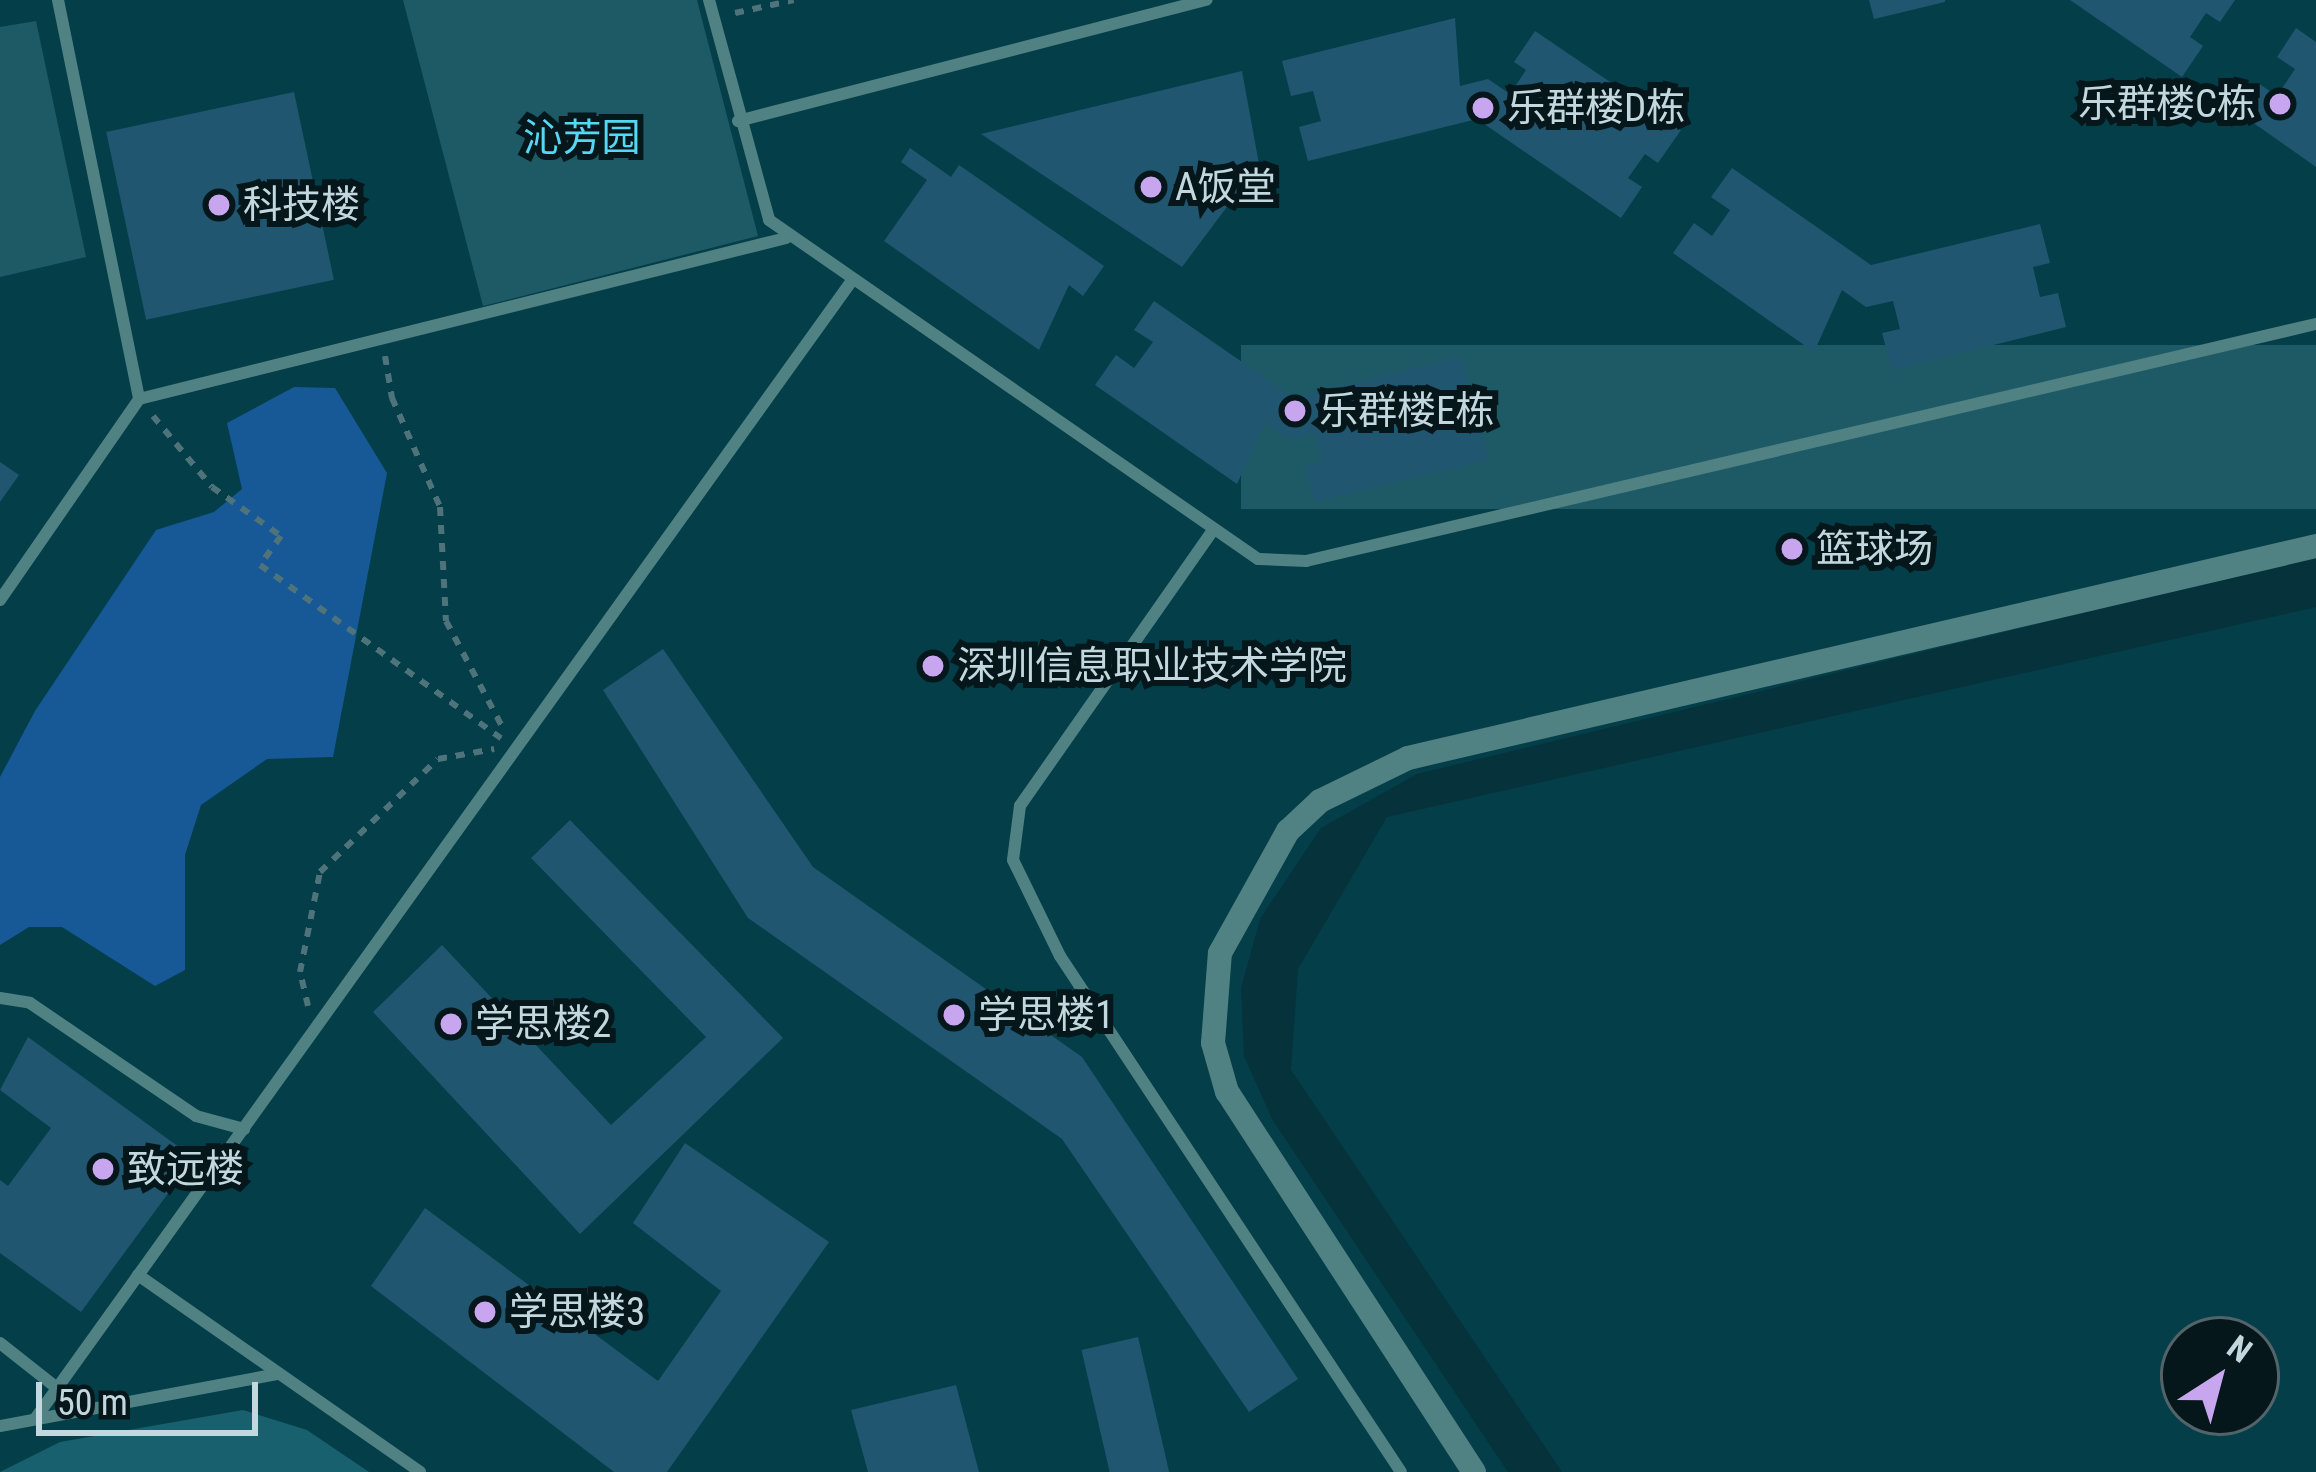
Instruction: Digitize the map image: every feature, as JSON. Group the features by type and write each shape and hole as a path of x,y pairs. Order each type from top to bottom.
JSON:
{"street":[{"path":"1474,1472 1227,1092 1214,1043 1220,953 1288,831 1320,801 1408,758 2316,546"}],"lane":[{"path":"58,0 139,399"},
{"path":"709,0 757,200 786,238 1211,533 1258,559 1306,561 2316,324"},
{"path":"738,121 1207,0"},
{"path":"0,600 139,399 384,345 786,238"},
{"path":"35,1419 850,283"},
{"path":"1211,533 1036,781 1013,860 1050,941 1401,1472"},
{"path":"0,998 30,1003 196,1115 244,1129"},
{"path":"138,1275 420,1472"},
{"path":"0,1343 57,1388"},
{"path":"0,1426 278,1374"}],"path":[{"path":"713,18 794,0"},
{"path":"384,345 392,398 440,507 446,621 516,748"},
{"path":"139,399 212,488 281,536 260,565 516,748"},
{"path":"314,1031 300,972 320,872 438,759 516,748"}],"shaded area":[{"name":"深圳信息职业技术学院","path":"0,0 2316,0 2316,557 1417,774 1321,828 1260,919 1241,988 1244,1056 1272,1119 1508,1472 0,1472"},
{"path":"2316,607 2316,1472 1562,1472 1291,1070 1298,969 1387,817"},
{"path":"243,1410 307,1430 369,1472 0,1472 60,1442"}],"green space":[{"name":"沁芳园","path":"403,0 697,0 758,236 483,306"},
{"path":"36,21 86,257 0,277 0,27"},
{"path":"1241,345 2316,345 2316,509 1241,509"}],"water":[{"path":"294,387 335,388 387,473 333,757 267,759 201,805 185,855 185,970 155,986 62,927 29,927 0,945 0,777 35,711 156,530 214,512 242,489 227,423"}],"building":[{"path":"1869,0 1945,0 1945,2 1874,19"},
{"path":"2070,0 2235,0 2220,22 2206,13 2190,37 2203,46 2182,77"},
{"name":"乐群楼D栋","path":"1455,18 1460,86 1488,79 1510,94 1526,70 1514,62 1535,31 1681,130 1658,163 1645,154 1628,178 1642,187 1621,218 1477,119 1308,161 1299,127 1321,121 1313,91 1291,96 1282,61"},
{"name":"乐群楼C栋","path":"2296,28 2316,42 2316,167 2238,112 2258,83 2277,96 2295,69 2277,57"},
{"name":"A饭堂","path":"1242,71 1259,164 1182,267 981,134"},
{"name":"科技楼","path":"294,92 334,280 146,320 106,132"},
{"path":"910,148 951,177 959,165 1104,266 1083,296 1069,285 1039,350 884,241 927,180 901,162"},
{"name":"乐群楼D栋","path":"1732,168 1871,265 2040,224 2050,263 2033,267 2040,297 2058,293 2066,327 1892,370 1882,333 1900,329 1893,301 1866,307 1842,290 1814,352 1673,253 1694,223 1712,236 1730,210 1711,197"},
{"name":"乐群楼E栋","path":"1154,301 1294,398 1462,356 1472,396 1456,400 1463,430 1480,426 1488,460 1315,502 1305,466 1322,461 1315,433 1289,440 1265,423 1237,484 1095,385 1116,355 1134,368 1153,342 1134,330"},
{"path":"0,462 19,475 0,502"},
{"name":"学思楼1","path":"663,649 813,867 1082,1057 1298,1379 1249,1412 1062,1139 748,918 603,690"},
{"name":"学思楼2","path":"570,820 783,1038 580,1234 373,1012 442,945 611,1125 706,1037 531,858"},
{"name":"致远楼","path":"28,1037 194,1158 81,1312 0,1253 0,1180 8,1186 51,1128 0,1090"},
{"name":"学思楼3","path":"685,1143 829,1242 667,1472 614,1472 371,1286 425,1208 658,1381 721,1291 633,1223"},
{"path":"1138,1337 1169,1472 1110,1472 1081,1350"},
{"path":"956,1385 979,1472 868,1472 851,1410"}],"place":[{"name":"乐群楼C栋","path":"2280,104"},
{"name":"乐群楼D栋","path":"1483,108"},
{"name":"A饭堂","path":"1151,187"},
{"name":"科技楼","path":"219,205"},
{"name":"乐群楼E栋","path":"1295,411"},
{"name":"篮球场","path":"1792,549"},
{"name":"深圳信息职业技术学院","path":"933,666"},
{"name":"学思楼1","path":"954,1015"},
{"name":"学思楼2","path":"451,1024"},
{"name":"致远楼","path":"103,1169"},
{"name":"学思楼3","path":"485,1312"}]}
